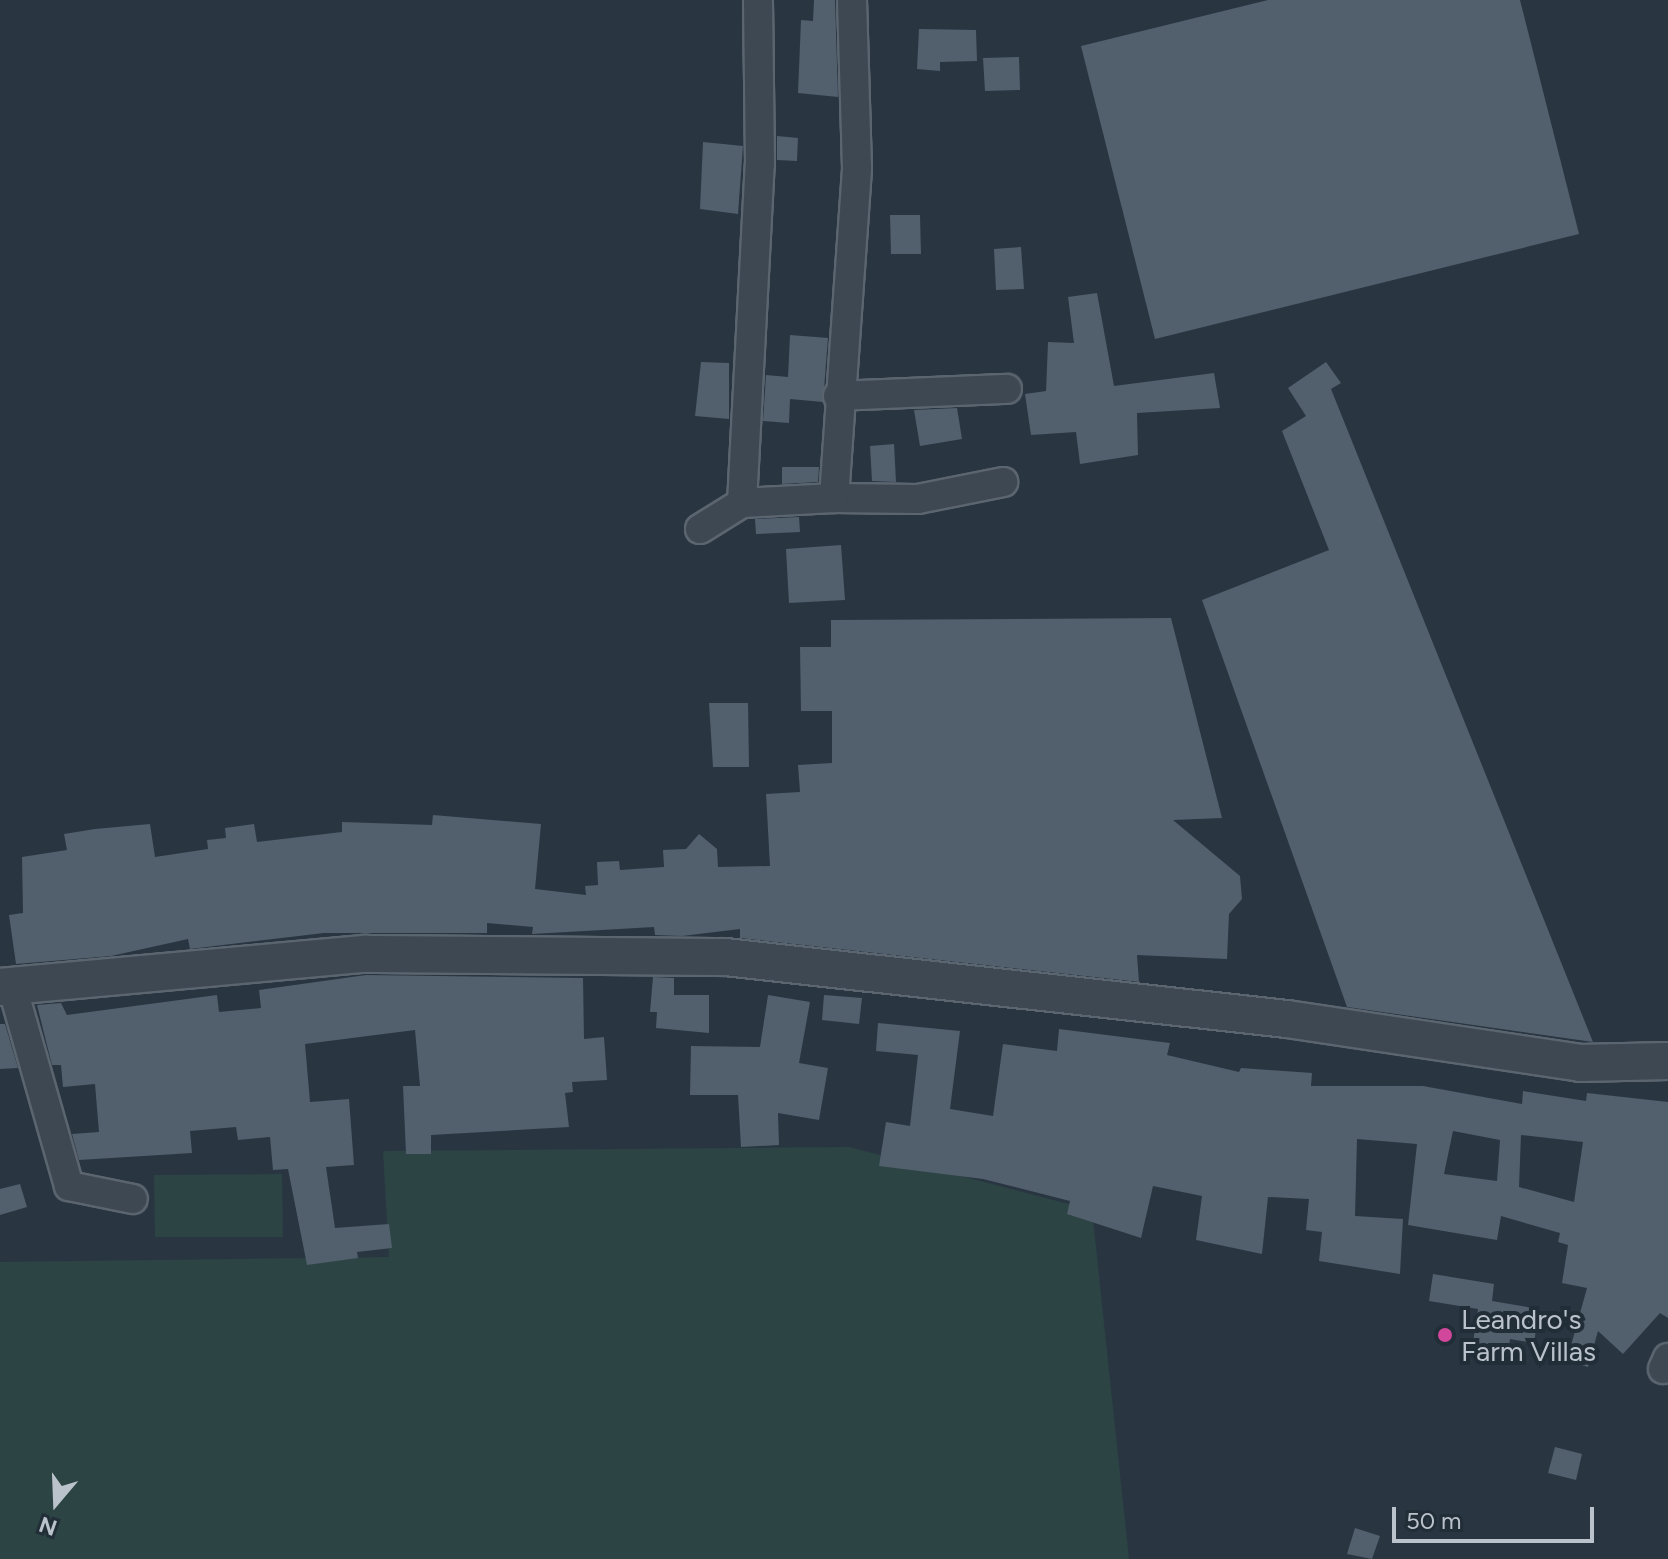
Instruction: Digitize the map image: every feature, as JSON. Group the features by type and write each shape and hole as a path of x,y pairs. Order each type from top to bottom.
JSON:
{"street":[{"path":"742,503 760,164 758,0"},
{"path":"834,498 838,396 857,169 852,0"},
{"path":"838,396 1007,389"},
{"path":"700,529 742,503 834,498 918,499 1003,482"},
{"path":"133,1199 69,1186 6,986 365,954 725,957 1287,1019 1580,1063 1668,1061"}],"green space":[{"path":"849,1147 1092,1210 1129,1559 0,1559 0,1262 389,1257 383,1151"},
{"path":"282,1174 283,1237 155,1237 154,1175"}],"building":[{"path":"814,0 835,0 838,97 798,93 801,20 813,21"},
{"path":"1268,0 1520,0 1579,234 1155,339 1081,46"},
{"path":"919,29 976,30 977,61 940,62 940,71 917,69"},
{"path":"1019,57 1020,90 985,91 983,58"},
{"path":"777,136 798,138 797,161 777,160"},
{"path":"703,142 743,146 738,214 700,209"},
{"path":"890,215 920,215 921,254 891,254"},
{"path":"1021,247 1024,289 996,290 994,249"},
{"path":"1097,293 1114,386 1214,373 1220,408 1137,413 1138,455 1080,464 1076,432 1031,435 1025,394 1046,391 1048,342 1074,343 1068,297"},
{"path":"790,335 828,338 823,402 790,399 789,423 763,421 766,375 788,377"},
{"path":"701,362 729,363 729,419 695,416"},
{"path":"1326,362 1341,383 1331,389 1593,1042 1347,1007 1202,600 1329,550 1282,431 1306,416 1288,388"},
{"path":"957,408 962,439 920,446 914,410"},
{"path":"894,444 896,482 872,481 870,446"},
{"path":"782,467 819,467 818,482 782,484"},
{"path":"799,517 800,532 756,534 755,519"},
{"path":"841,545 845,600 789,603 786,549"},
{"path":"1171,618 1222,818 1173,820 1240,876 1242,899 1229,914 1227,959 1137,955 1139,982 740,938 740,929 682,936 655,935 654,927 532,934 533,927 487,923 487,933 324,933 190,949 188,939 111,956 16,964 9,915 23,913 22,857 67,850 64,834 95,829 150,824 155,857 208,849 207,840 226,838 225,828 254,824 257,842 342,832 342,822 432,825 433,815 541,824 535,889 586,895 585,886 598,885 597,862 619,861 620,870 664,867 663,850 686,849 699,834 717,849 718,867 770,866 766,794 800,792 798,765 832,763 832,711 801,711 800,647 831,647 831,620"},
{"path":"709,703 748,703 749,767 713,767"},
{"path":"366,975 583,978 584,1039 604,1037 607,1080 572,1082 573,1092 565,1093 569,1127 431,1135 431,1154 406,1154 403,1086 420,1086 415,1030 305,1044 310,1102 349,1099 354,1165 326,1167 335,1228 389,1224 392,1248 357,1252 358,1258 307,1265 288,1169 273,1170 270,1137 238,1140 236,1127 190,1131 192,1153 79,1160 72,1134 99,1132 95,1084 63,1087 61,1065 52,1065 37,1005 61,1003 67,1015 217,995 219,1012 261,1008 259,990"},
{"path":"653,977 674,978 674,995 709,995 709,1033 656,1028 657,1012 650,1012"},
{"path":"768,995 810,1002 799,1063 828,1068 819,1120 778,1113 779,1145 741,1147 738,1095 690,1095 691,1046 760,1047"},
{"path":"824,995 862,998 859,1024 822,1020"},
{"path":"878,1023 960,1031 950,1109 993,1116 1003,1044 1057,1051 1059,1029 1170,1043 1167,1055 1239,1072 1241,1068 1312,1073 1311,1086 1423,1086 1522,1104 1523,1091 1586,1101 1587,1093 1668,1102 1668,1318 1660,1313 1623,1354 1598,1331 1588,1367 1567,1360 1587,1288 1562,1283 1568,1245 1558,1242 1560,1233 1501,1216 1497,1240 1408,1225 1417,1144 1357,1139 1355,1216 1403,1219 1400,1274 1319,1261 1322,1232 1306,1230 1309,1199 1268,1197 1262,1254 1196,1240 1202,1196 1153,1186 1141,1238 1067,1214 1070,1201 983,1179 879,1166 886,1122 910,1126 918,1055 876,1051","holes":["1453,1131 1500,1140 1497,1181 1444,1174","1521,1135 1583,1142 1574,1202 1519,1187"]},
{"path":"0,1024 5,1024 18,1068 0,1069"},
{"path":"20,1184 27,1207 0,1215 0,1189"},
{"path":"1433,1274 1494,1284 1492,1301 1539,1309 1534,1343 1510,1339 1507,1362 1471,1356 1478,1309 1429,1301"},
{"path":"1555,1447 1582,1454 1576,1480 1548,1473"},
{"path":"1355,1528 1380,1536 1372,1559 1347,1554"}],"place":[{"name":"Leandro's Farm Villas","path":"1445,1335"}]}
